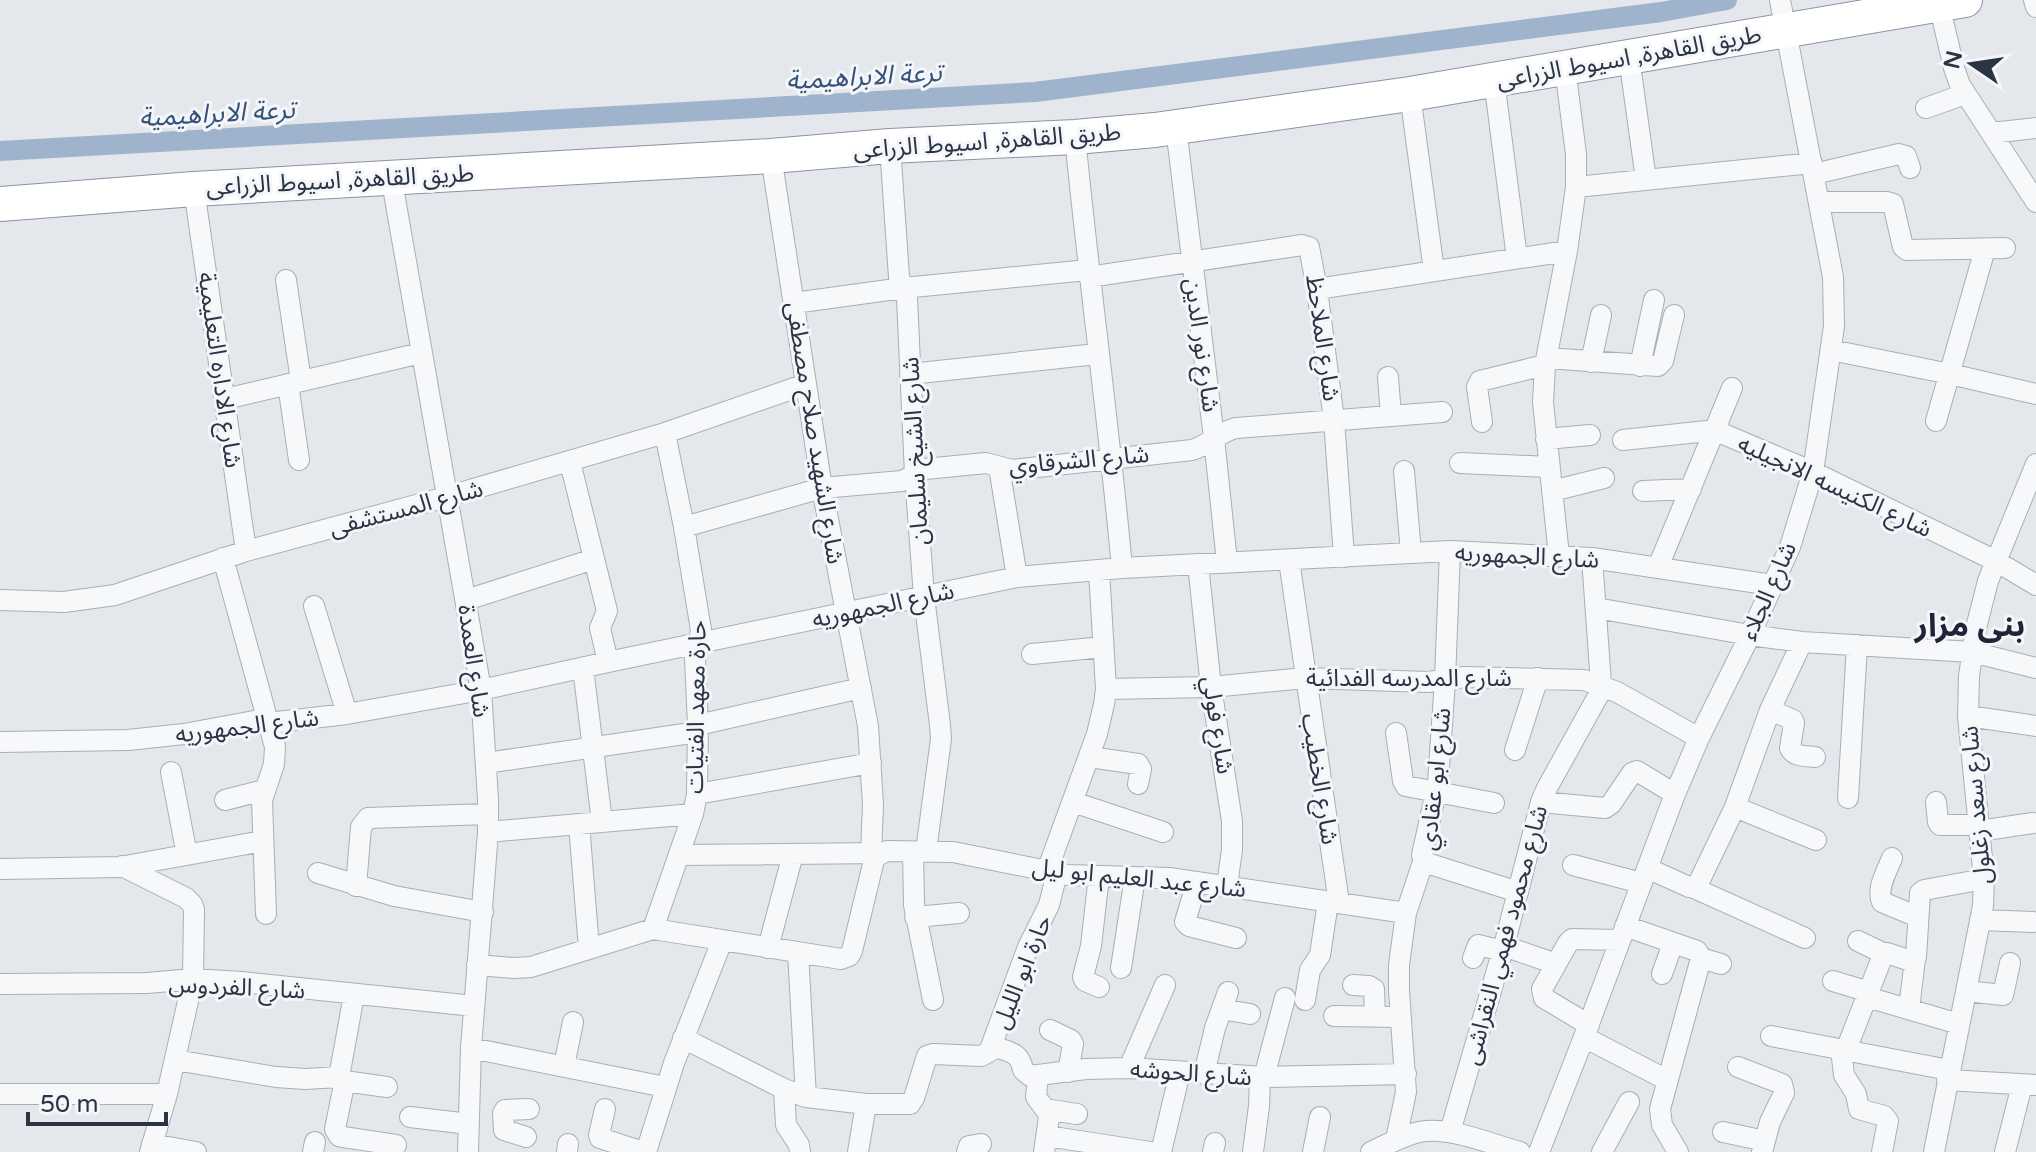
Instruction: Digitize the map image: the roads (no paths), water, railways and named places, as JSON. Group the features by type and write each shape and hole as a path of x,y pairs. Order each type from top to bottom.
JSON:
{"highway":[{"name":"طريق القاهرة, اسيوط الزراعى","path":"0,204 391,176 771,156 1176,128 1410,94 1629,57 1783,15 1952,2"}],"street":[{"path":"2034,0 2036,7"},
{"path":"1952,2 1954,68 1965,94 2036,202"},
{"name":"شارع الجلاء","path":"1539,1152 1675,794 1790,547 1813,472 1831,350 1833,277 1783,15"},
{"path":"1629,57 1646,180"},
{"path":"1559,556 1543,402 1546,362 1576,187 1576,154 1565,68"},
{"path":"1494,80 1517,258"},
{"path":"1410,94 1434,271"},
{"path":"1926,108 1965,94"},
{"name":"شارع نور الدين","path":"1176,128 1227,562"},
{"path":"1991,133 2036,128"},
{"path":"1075,137 1122,568"},
{"name":"شارع الشيخ سليمان","path":"890,146 899,277 907,298 924,597 941,739 913,893 915,917 933,1000"},
{"path":"1576,187 1813,169 1899,154 1906,156 1910,168"},
{"name":"شارع الشهيد صلاح مصطفى","path":"771,156 822,488 861,688 871,763 876,853"},
{"name":"شارع العمدة","path":"391,176 481,690 488,823 471,1048 468,1152"},
{"name":"شارع الاداره التعليمية","path":"194,189 246,551"},
{"path":"1819,202 1893,204 1903,247 1907,250 1995,249 1936,421"},
{"name":"شارع الملاحظ","path":"794,303 903,288 1191,262 1306,245 1310,251 1317,289 1334,420 1344,557"},
{"path":"1317,289 1567,251"},
{"path":"286,280 299,460"},
{"path":"1640,366 1654,300"},
{"path":"1591,362 1601,315"},
{"path":"1482,422 1477,387 1480,381 1546,362 1655,367 1661,364 1674,315"},
{"path":"1831,350 2036,394"},
{"path":"225,399 421,353"},
{"path":"910,374 1097,354"},
{"path":"1388,377 1391,416"},
{"name":"شارع المستشفى","path":"0,600 90,600 139,588 246,551 665,433 806,384"},
{"path":"1658,567 1732,388"},
{"name":"شارع الشرقاوي","path":"684,527 822,488 902,481 925,469 986,463 1012,470 1192,450 1236,428 1442,412"},
{"name":"شارع الكنيسه الانجيليه","path":"1623,440 1714,432 1813,472 1996,561 2036,585"},
{"name":"حارة معهد الفتيات","path":"653,929 695,804 698,728 695,659 701,630 665,433"},
{"path":"1546,439 1590,435"},
{"path":"570,462 607,611 600,628 608,662"},
{"path":"1460,463 1549,467"},
{"name":"شارع سعد زغلول","path":"1934,1152 1980,920 1984,879 1968,716 1972,652 1981,604 2036,464"},
{"path":"999,467 1017,577"},
{"path":"1404,471 1411,553"},
{"path":"1552,491 1604,478"},
{"path":"1643,491 1691,489"},
{"name":"شارع الجمهوريه","path":"0,742 128,740 184,734 254,721 347,714 481,690 1017,577 1122,568 1450,551 1592,558 1772,585"},
{"name":"شارع ابو عقادي","path":"1450,551 1437,792 1423,851 1424,859 1430,864 1518,892"},
{"path":"223,558 275,747 276,756 264,790 262,810 266,914"},
{"name":"شارع محمود فهمي النقراشى","path":"1450,1132 1541,802 1598,696 1601,684 1592,558"},
{"path":"466,600 594,559"},
{"name":"شارع الخطيب","path":"1253,1152 1262,1077 1295,999 1320,955 1333,902 1289,560"},
{"name":"شارع فولي","path":"1198,564 1211,687 1232,821 1227,885"},
{"name":"حارة ابو الليل","path":"683,1038 806,1097 866,1104 910,1104 930,1055 981,1056 989,1052 1028,947 1049,905 1052,872 1101,719 1106,689 1099,570"},
{"path":"314,606 347,714"},
{"name":"شارع الجمهوريه","path":"1596,608 1802,642 1972,652 2036,668"},
{"path":"1694,888 1735,807 1770,710 1802,642"},
{"path":"1848,798 1857,645"},
{"path":"1032,654 1103,647"},
{"path":"583,668 602,822"},
{"name":"شارع المدرسه الفدائية","path":"1106,689 1211,687 1305,678 1428,682 1465,677 1584,680 1601,684 1699,738"},
{"path":"1515,750 1538,678"},
{"path":"486,763 698,728 861,688"},
{"path":"1770,710 1793,720 1792,752 1815,757"},
{"path":"1968,716 2036,726"},
{"path":"1396,733 1404,783 1409,787 1494,803"},
{"path":"1090,757 1135,762 1141,769 1138,784"},
{"path":"356,886 361,827 368,818 488,823 602,822 871,763"},
{"path":"1541,802 1605,808 1632,773 1637,771 1675,794"},
{"path":"171,772 187,855"},
{"path":"225,800 264,790"},
{"path":"1073,802 1163,832"},
{"path":"1936,802 1938,822 1944,827 1978,828 2033,823"},
{"path":"1735,807 1816,840"},
{"path":"579,824 589,949"},
{"path":"0,869 122,866 263,841"},
{"name":"شارع عبد العليم ابو ليل","path":"679,855 953,852 1078,876 1135,877 1227,885 1406,913"},
{"path":"477,965 531,967 653,929 841,959 852,951 876,853"},
{"path":"768,948 793,854"},
{"path":"1892,858 1880,898 1882,902 1918,917"},
{"path":"1396,1140 1406,1074 1399,965 1406,913 1424,859"},
{"path":"1573,865 1644,875 1694,888 1805,938"},
{"path":"122,866 186,898 194,909 193,979 167,1094 151,1148 196,1152"},
{"path":"318,873 394,896 483,912"},
{"path":"1099,876 1091,946 1083,977 1099,987"},
{"path":"1121,968 1135,877"},
{"path":"1909,1009 1919,896 1922,891 1984,879"},
{"path":"1197,882 1186,924 1236,938"},
{"path":"915,917 959,913"},
{"path":"1980,920 2033,922"},
{"path":"1667,1080 1587,1031 1542,995 1542,989 1572,939 1623,933 1673,943 1697,951 1711,961 1662,1100 1660,1117 1665,1133 1678,1152"},
{"path":"605,1109 600,1138 645,1152 665,1087 722,941"},
{"path":"1858,941 1885,954 1911,961 1915,959"},
{"path":"1662,974 1673,943"},
{"path":"1473,958 1478,945 1503,948 1556,964"},
{"path":"798,952 806,1097"},
{"path":"1882,1152 1888,1121 1884,1116 1859,1109 1854,1089 1844,1075 1844,1050 1885,954"},
{"path":"1966,991 2003,995 2010,963"},
{"name":"شارع الفردوس","path":"0,984 147,983 193,979 474,1006"},
{"path":"1833,981 1959,1024"},
{"path":"1129,1068 1165,985"},
{"path":"1353,985 1374,989 1375,1017"},
{"path":"354,995 336,1133 343,1137 396,1145"},
{"path":"1204,1074 1225,1001 1250,1014"},
{"path":"1334,1016 1401,1017"},
{"path":"564,1066 573,1022"},
{"path":"1050,1030 1073,1044 1068,1072"},
{"path":"1771,1036 1948,1075 2029,1085 2005,1152"},
{"path":"992,1046 1018,1055 1025,1074 1038,1076 1036,1097 1049,1117 1045,1144 1150,1152"},
{"path":"471,1048 665,1087"},
{"path":"175,1060 276,1077 342,1079 387,1087"},
{"path":"1724,1129 1764,1146 1770,1122 1784,1093 1782,1084 1738,1067"},
{"name":"شارع الحوشه","path":"1038,1076 1129,1068 1262,1077 1406,1074"},
{"path":"1161,1152 1180,1072"},
{"path":"784,1089 786,1125 800,1152"},
{"path":"0,1094 167,1094"},
{"path":"1602,1152 1629,1102"},
{"path":"858,1152 866,1104"},
{"path":"526,1137 504,1130 503,1116 505,1110 529,1109"},
{"path":"1045,1109 1077,1114"},
{"path":"410,1117 503,1116"},
{"path":"1313,1152 1320,1117"},
{"path":"1372,1152 1422,1132 1450,1132 1520,1152"}],"waterway":[{"name":"ترعة الابراهيمية","path":"0,151 1035,92 1661,12 1727,0"}],"district":[{"name":"بنى مزار","path":"1970,625"}]}
